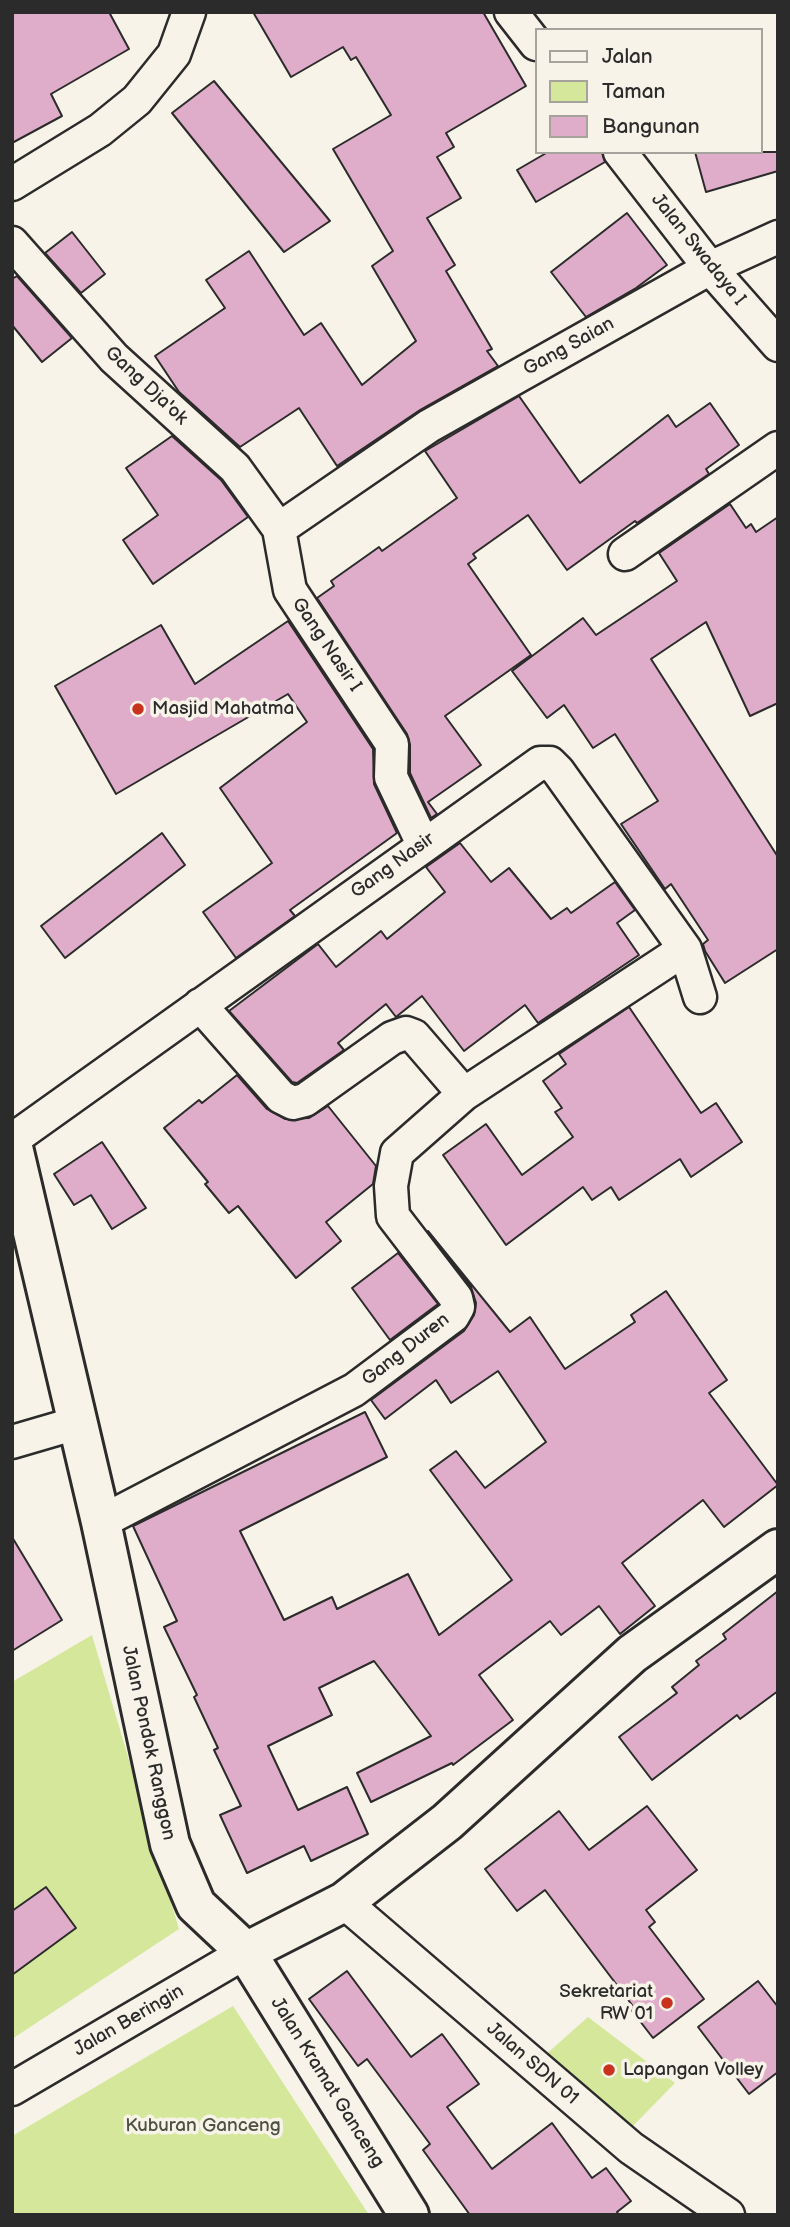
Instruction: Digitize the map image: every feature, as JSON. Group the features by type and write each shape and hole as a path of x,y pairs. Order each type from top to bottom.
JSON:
{"street":[{"path":"12,184 100,130 136,100 174,54 189,12"},
{"path":"512,12 534,41"},
{"name":"Jalan Swadaya I","path":"622,154 710,268 778,345"},
{"name":"Gang Saian","path":"279,529 429,426 710,268 778,237"},
{"name":"Gang Dja'ok","path":"12,243 114,358 235,468 279,529"},
{"path":"625,554 778,448"},
{"name":"Gang Nasir I","path":"279,529 290,590 392,744 391,777 423,844"},
{"name":"Gang Nasir","path":"12,1142 423,844 540,763 550,764 685,949 701,997"},
{"name":"Gang Duren","path":"101,1522 355,1390 453,1316 458,1307 456,1298 393,1216 391,1186 397,1153 464,1094 685,949"},
{"path":"200,1005 281,1097 293,1102 305,1100 392,1038 405,1033 414,1036 464,1094"},
{"name":"Jalan Pondok Ranggon","path":"12,1142 19,1207 101,1522 170,1844 196,1905 246,1952"},
{"path":"12,1442 77,1423"},
{"path":"246,1952 344,1902 447,1822 632,1654 778,1549"},
{"name":"Jalan SDN 01","path":"344,1902 631,2148 728,2215"},
{"name":"Jalan Beringin","path":"12,2089 246,1952"},
{"name":"Jalan Kramat Ganceng","path":"246,1952 408,2215"}],"green space":[{"path":"92,1635 179,1929 12,2039 12,1682"},
{"name":"Kuburan Ganceng","path":"233,2006 369,2215 12,2215 12,2136"},
{"name":"Lapangan Volley","path":"588,2017 675,2083 633,2126 543,2057"}],"building":[{"path":"12,12 109,12 129,49 51,94 62,116 12,143"},
{"path":"253,12 483,12 526,86 446,133 454,147 437,157 461,198 427,218 455,265 446,271 492,349 487,351 498,366 420,410 337,466 299,408 240,447 179,392 155,356 225,308 206,280 249,251 304,335 321,323 362,385 416,341 372,266 393,251 333,149 391,115 356,57 351,60 343,47 291,77"},
{"path":"214,81 330,221 284,252 172,113"},
{"path":"778,152 778,171 706,192 696,154"},
{"path":"545,154 603,154 605,162 536,202 517,170"},
{"path":"627,213 667,265 636,288 586,317 551,272"},
{"path":"72,232 105,274 81,293 45,253"},
{"path":"17,276 72,338 42,362 12,325 12,279"},
{"path":"519,396 580,483 668,415 676,427 710,403 739,445 706,469 709,474 637,523 635,521 567,570 528,515 473,554 476,558 468,564 531,655 445,716 481,765 428,802 437,814 431,818 410,773 410,745 407,734 317,598 334,586 331,581 379,547 382,551 457,498 425,451"},
{"path":"172,436 221,480 248,517 153,584 123,540 158,515 126,468"},
{"path":"730,504 746,528 751,524 756,532 778,517 778,703 750,716 706,622 651,659 778,857 778,949 725,983 705,951 703,944 708,940 671,884 665,889 621,824 658,801 615,734 593,748 564,705 547,718 512,671 583,618 596,635 677,581 659,553"},
{"path":"288,621 373,749 374,784 397,833 290,910 295,916 236,958 203,912 272,863 220,788 307,722 288,694 116,794 55,686 161,625 195,684"},
{"path":"162,833 185,865 65,958 41,926"},
{"path":"460,843 491,882 509,868 551,919 567,908 571,913 615,882 635,910 617,923 639,955 538,1023 525,1005 464,1051 422,996 396,1017 386,1004 338,1043 344,1050 297,1083 292,1082 229,1011 318,944 336,967 381,931 387,939 445,892 426,867"},
{"path":"629,1007 701,1113 716,1103 742,1142 691,1177 680,1159 619,1200 611,1187 592,1200 583,1187 506,1245 443,1155 486,1124 522,1175 573,1137 555,1112 562,1108 543,1081 566,1064 559,1054"},
{"path":"237,1075 267,1109 285,1119 309,1118 328,1106 376,1166 373,1184 326,1222 341,1241 296,1278 238,1206 229,1213 205,1184 208,1182 164,1128"},
{"path":"102,1142 146,1208 112,1229 91,1195 74,1205 54,1174"},
{"path":"428,1231 510,1332 530,1317 565,1369 635,1322 631,1315 666,1291 727,1380 709,1393 778,1485 724,1527 703,1500 622,1563 655,1606 620,1634 599,1606 561,1635 550,1621 479,1675 513,1720 453,1765 452,1763 371,1802 357,1773 431,1736 374,1661 319,1688 332,1715 268,1746 298,1810 347,1787 368,1834 311,1861 304,1846 247,1873 220,1815 241,1806 214,1750 218,1748 194,1697 197,1695 164,1627 177,1621 133,1526 365,1412 387,1457 240,1531 284,1620 332,1597 337,1609 408,1574 439,1635 512,1580 430,1470 456,1451 485,1488 546,1442 498,1371 451,1403 436,1380 385,1419 371,1400 464,1331 474,1315 476,1303 471,1287"},
{"path":"398,1253 438,1304 390,1340 352,1288"},
{"path":"12,1537 62,1620 12,1651"},
{"path":"778,1591 778,1691 740,1719 737,1715 652,1780 619,1737 677,1693 672,1687 699,1665 696,1661 726,1639 723,1634"},
{"path":"647,1806 697,1870 646,1910 655,1922 649,1927 704,1999 653,2038 629,2007 632,2005 545,1890 517,1911 485,1869 559,1811 589,1850"},
{"path":"46,1887 76,1928 12,1975 12,1911"},
{"path":"347,1971 411,2057 442,2034 479,2084 447,2107 492,2169 552,2123 592,2178 606,2168 631,2201 617,2212 619,2215 470,2215 423,2150 430,2144 367,2059 358,2066 309,1999"},
{"path":"758,1981 778,2007 778,2072 749,2094 698,2027"}],"place":[{"name":"Masjid Mahatma","path":"138,709"},
{"name":"Sekretariat RW 01","path":"667,2003"},
{"name":"Lapangan Volley","path":"609,2070"}]}
